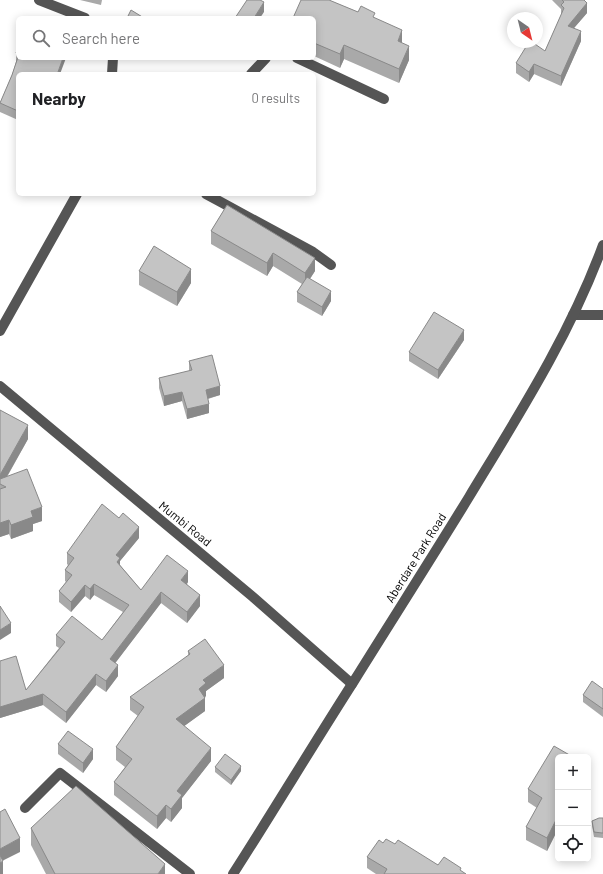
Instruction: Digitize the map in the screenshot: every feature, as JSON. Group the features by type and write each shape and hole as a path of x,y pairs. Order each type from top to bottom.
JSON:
{"street":[{"path":"39,0 80,16"},
{"path":"112,72 113,60"},
{"path":"254,72 264,60"},
{"path":"301,60 384,99"},
{"path":"0,331 76,196"},
{"path":"210,196 313,252 331,265"},
{"name":"Aberdare Park Road","path":"233,874 424,571 514,422 562,338 603,245"},
{"path":"573,315 603,315"},
{"name":"Mumbi Road","path":"0,386 254,597 352,684"},
{"path":"25,808 60,773 190,874"}],"building":[{"path":"247,0 260,0 264,2 255,16 236,16"},
{"path":"301,0 329,0 358,12 361,6 375,13 373,17 402,30 398,41 409,46 399,69 344,45 340,54 316,44 316,16 294,16"},
{"path":"562,0 584,0 587,3 568,26 581,31 561,76 534,64 529,72 516,63 525,48 541,48 545,51 564,8 561,5 564,2"},
{"path":"131,10 141,16 128,16"},
{"path":"17,60 62,60 58,72 16,72 16,110 0,103"},
{"path":"227,205 315,258 305,273 273,253 267,263 211,231"},
{"path":"154,246 191,269 177,292 139,271"},
{"path":"307,277 331,291 322,307 297,292"},
{"path":"434,312 464,330 438,370 409,352"},
{"path":"212,355 220,386 206,390 209,404 187,409 182,392 164,396 159,378 192,370 189,361"},
{"path":"0,410 28,425 0,475"},
{"path":"27,469 42,507 31,511 33,517 11,525 9,520 0,523 0,489 6,487 0,484 0,479"},
{"path":"102,504 119,518 123,513 139,527 116,555 120,558 117,562 141,590 167,555 188,571 181,580 200,595 187,612 161,592 110,659 118,665 106,681 96,674 66,712 43,694 0,707 0,661 16,656 26,690 65,642 56,635 72,616 102,640 129,605 94,584 90,589 85,585 71,602 59,591 72,575 65,570 74,558 67,553"},
{"path":"0,606 11,623 0,630"},
{"path":"205,639 224,665 203,680 206,683 199,689 205,698 176,719 211,748 177,791 182,795 171,809 166,805 157,816 114,782 132,759 116,747 144,707 130,697 190,654 188,651"},
{"path":"592,681 603,689 603,709 583,695"},
{"path":"68,731 93,749 83,763 58,744"},
{"path":"554,746 568,754 555,754 555,822 547,838 526,827 542,798 528,789"},
{"path":"225,754 241,766 231,780 215,767"},
{"path":"76,786 165,864 158,874 55,874 31,828"},
{"path":"5,809 20,838 0,849 0,812"},
{"path":"603,818 603,833 594,832 592,821"},
{"path":"386,839 395,844 398,840 438,865 444,857 461,868 460,870 466,874 384,874 387,869 367,857 379,840 383,843"},
{"path":"0,855 3,861 0,863"}]}
